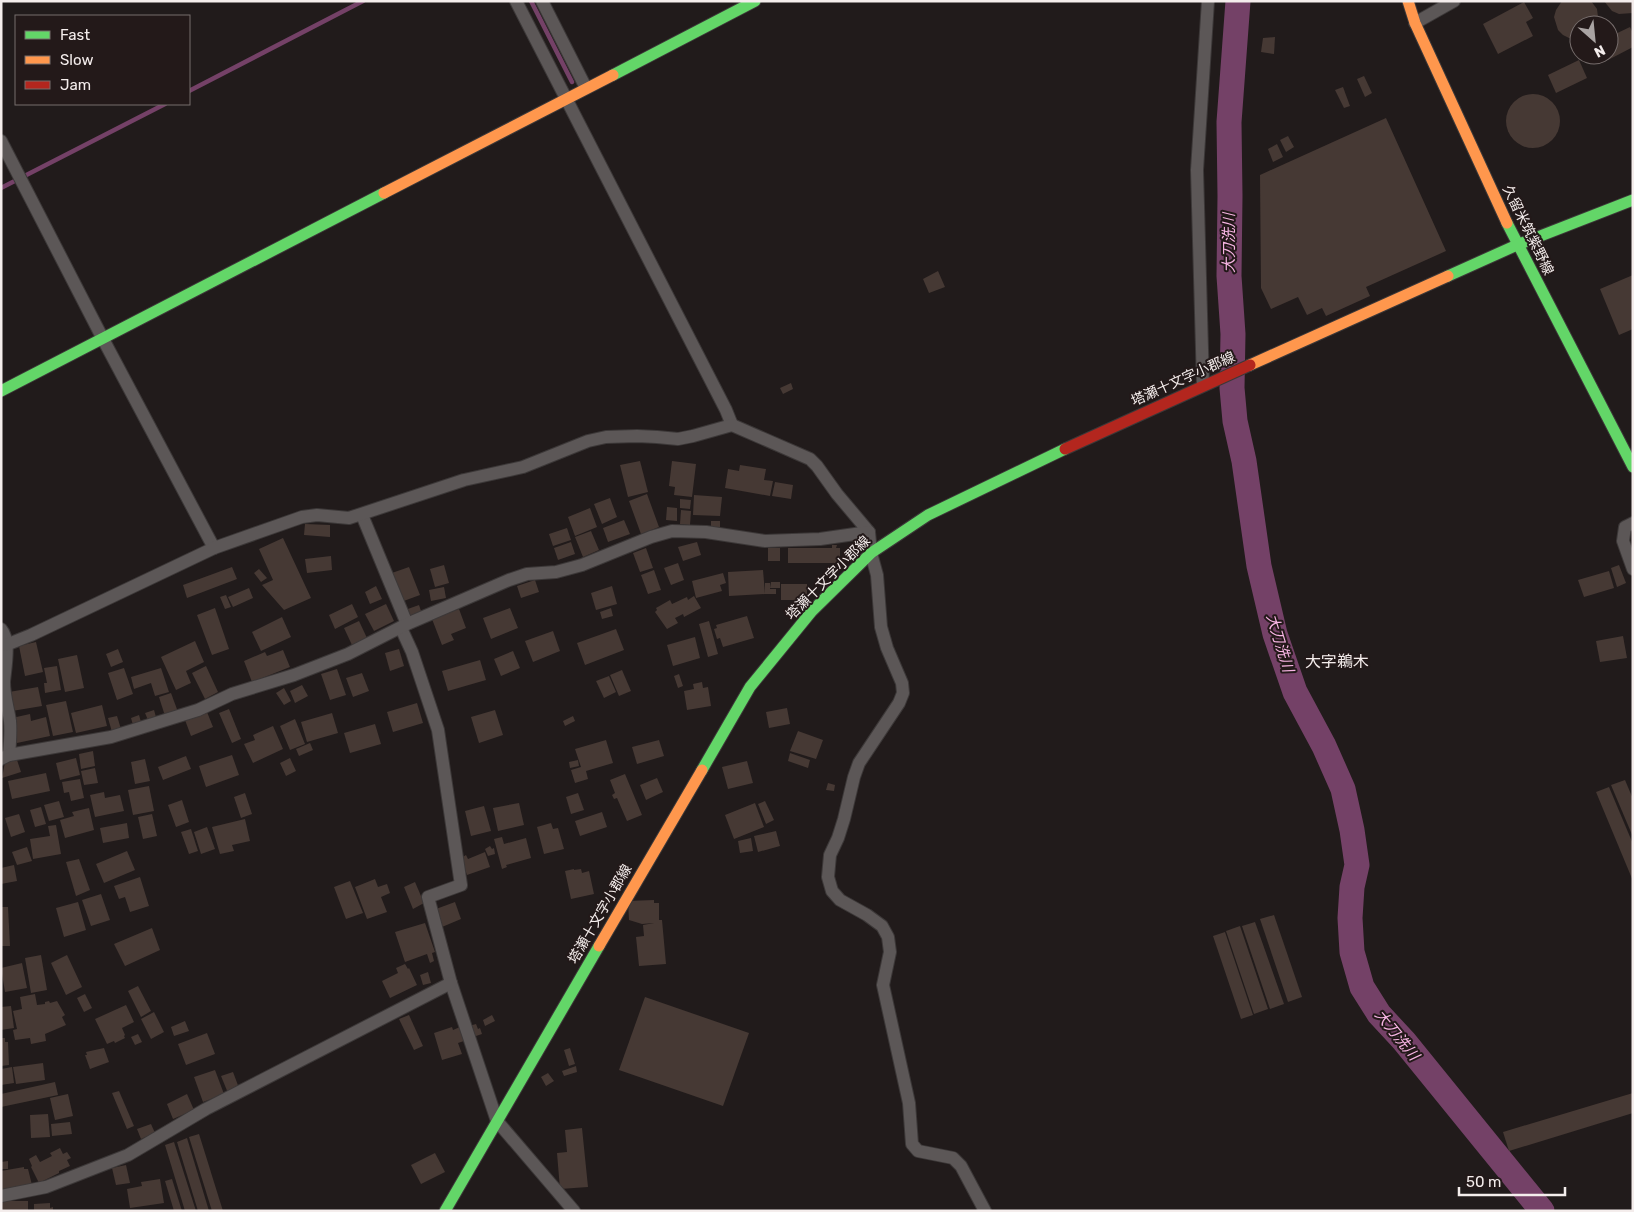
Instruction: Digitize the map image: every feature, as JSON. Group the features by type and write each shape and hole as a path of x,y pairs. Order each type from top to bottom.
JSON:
{"main road":[{"path":"1,391 755,1"},
{"name":"久留米筑紫野線","path":"1408,1 1415,23 1517,244 1633,466"},
{"name":"塔瀬十文字小郡線","path":"445,1211 750,687 812,611 871,553 928,516 1029,465 1517,244 1633,200"}],"street":[{"path":"516,1 722,401 732,425"},
{"path":"542,1 586,88"},
{"path":"1207,383 1197,170 1208,1"},
{"path":"1415,23 1454,1"},
{"path":"1,141 214,548"},
{"path":"6,646 214,548 302,517 317,515 349,518 362,515 464,480 523,467 544,460 588,440 606,437 637,436 678,439 732,425 810,459 818,466 837,494 869,532 871,553 877,575 881,627 904,693 859,763 844,819 830,855 828,878 832,892 840,900 882,926 888,937 890,952 883,985 909,1103 912,1144 918,1151 953,1158 961,1166 985,1211"},
{"path":"362,515 404,626 438,730 461,885 428,897 451,983 497,1121 574,1211"},
{"path":"1633,523 1625,527 1623,541 1633,569"},
{"path":"1,629 4,632 6,646 4,684 10,723 5,757 110,737 198,710 232,694 294,675 348,654 404,626 509,580 527,574 556,572 672,531 706,532 765,541 820,539 869,532"},
{"path":"1,1196 46,1187 128,1154 206,1110 451,983"}],"building":[{"path":"1562,1 1591,1 1597,9 1598,15 1569,15 1569,38 1558,30 1554,17"},
{"path":"1604,1 1633,1 1633,13 1619,14 1612,11"},
{"path":"1524,2 1533,18 1526,22 1533,36 1498,54 1483,24"},
{"path":"1630,27 1633,33 1633,47 1619,54 1619,32"},
{"path":"1275,37 1274,54 1261,52 1263,38"},
{"path":"1569,65 1581,65 1587,78 1556,93 1548,75"},
{"path":"1364,76 1372,93 1365,97 1357,79"},
{"path":"1343,87 1350,106 1344,108 1335,90"},
{"path":"1533,94 1543,96 1552,102 1558,111 1560,121 1558,131 1552,140 1543,146 1533,148 1523,146 1514,140 1508,131 1506,121 1508,111 1514,102 1523,96"},
{"path":"1386,118 1446,251 1366,287 1370,296 1326,316 1322,308 1307,315 1298,297 1271,309 1261,288 1260,175"},
{"path":"1288,136 1294,147 1286,152 1280,140"},
{"path":"1277,144 1283,157 1273,162 1268,149"},
{"path":"938,271 945,287 929,293 923,279"},
{"path":"1633,275 1633,329 1619,335 1600,289"},
{"path":"791,383 793,389 783,394 780,388"},
{"path":"640,461 648,492 628,497 620,465"},
{"path":"672,461 696,464 692,497 674,495 675,487 669,486"},
{"path":"740,465 766,469 764,480 773,481 770,496 725,488 728,469 739,471"},
{"path":"775,482 793,485 791,499 772,496"},
{"path":"647,494 659,527 641,534 629,501"},
{"path":"694,495 722,497 720,516 693,515"},
{"path":"610,498 617,517 602,524 594,504"},
{"path":"680,499 691,500 690,509 680,508"},
{"path":"667,507 677,508 677,521 666,520"},
{"path":"590,508 597,527 575,536 568,517"},
{"path":"681,510 691,511 690,525 680,524"},
{"path":"624,520 630,534 608,542 603,528"},
{"path":"711,521 720,521 720,531 711,531"},
{"path":"305,524 330,525 330,537 304,535"},
{"path":"567,528 571,540 553,546 549,534"},
{"path":"591,531 599,550 583,557 575,537"},
{"path":"283,538 311,598 284,610 262,585 273,580 259,549"},
{"path":"571,542 575,554 558,560 554,548"},
{"path":"697,542 701,555 683,561 678,547"},
{"path":"832,545 837,545 836,548 840,548 840,563 788,563 788,548 832,548"},
{"path":"646,548 653,568 640,572 633,553"},
{"path":"768,548 780,548 780,561 768,561"},
{"path":"331,556 332,570 307,573 305,559"},
{"path":"678,563 684,580 671,585 664,568"},
{"path":"444,565 449,583 435,587 430,569"},
{"path":"1619,565 1626,583 1617,587 1611,568"},
{"path":"232,567 237,579 187,598 183,585"},
{"path":"409,567 420,595 401,602 389,574"},
{"path":"259,569 267,578 261,582 254,573"},
{"path":"654,570 661,590 648,594 641,575"},
{"path":"763,570 765,594 729,596 728,572"},
{"path":"1609,571 1614,588 1584,597 1578,580"},
{"path":"723,573 726,583 720,585 722,591 696,598 692,581"},
{"path":"535,580 539,592 521,598 517,586"},
{"path":"771,582 780,582 780,588 770,588"},
{"path":"765,583 770,583 770,589 776,589 776,594 765,594"},
{"path":"781,584 807,584 807,600 781,600"},
{"path":"376,586 382,599 370,604 365,592"},
{"path":"612,586 617,604 596,610 591,593"},
{"path":"444,587 446,598 431,601 429,590"},
{"path":"249,588 253,598 233,607 228,597"},
{"path":"226,595 231,607 225,609 220,597"},
{"path":"694,596 701,608 684,617 683,614 675,618 678,623 667,629 655,612 656,608 670,600 672,604 687,597 688,600"},
{"path":"352,604 358,617 335,629 329,615"},
{"path":"386,604 394,621 374,631 365,614"},
{"path":"419,605 422,614 408,619 405,610"},
{"path":"215,608 229,649 212,655 197,615"},
{"path":"510,608 518,628 491,639 483,618"},
{"path":"611,608 613,616 602,619 600,612"},
{"path":"459,609 466,628 451,634 454,640 442,645 432,619"},
{"path":"747,616 754,638 723,647 720,638 717,639 714,629 717,628 716,625"},
{"path":"282,617 291,637 261,651 252,632"},
{"path":"359,621 367,638 352,645 344,628"},
{"path":"709,621 718,654 708,657 699,624"},
{"path":"616,629 624,650 585,665 577,643"},
{"path":"553,631 560,651 533,662 525,641"},
{"path":"1623,636 1627,658 1600,662 1596,641"},
{"path":"695,637 700,658 673,666 667,645"},
{"path":"195,641 204,662 186,671 191,683 176,690 161,657"},
{"path":"36,642 43,672 25,676 19,646"},
{"path":"118,649 123,662 111,667 106,654"},
{"path":"399,649 404,666 390,671 385,653"},
{"path":"283,650 290,667 252,682 244,661 265,652 267,656"},
{"path":"513,651 520,668 501,676 494,659"},
{"path":"77,655 84,688 65,692 58,659"},
{"path":"480,660 486,680 448,691 442,671"},
{"path":"57,666 61,690 45,693 44,683 47,683 44,668"},
{"path":"206,666 218,692 205,699 192,673"},
{"path":"124,668 133,694 117,700 108,673"},
{"path":"161,668 169,692 155,696 151,683 134,689 131,677"},
{"path":"337,669 346,695 330,700 321,674"},
{"path":"622,670 631,691 619,696 610,675"},
{"path":"362,673 369,691 353,697 346,678"},
{"path":"679,674 683,686 678,688 674,676"},
{"path":"609,676 616,692 604,698 596,681"},
{"path":"702,682 703,688 708,687 711,706 687,710 684,691 694,689 693,684"},
{"path":"302,685 308,696 295,703 290,691"},
{"path":"38,687 42,706 12,711 9,692"},
{"path":"284,688 291,701 284,705 276,693"},
{"path":"171,693 178,712 165,716 159,697"},
{"path":"66,701 73,732 53,736 46,705"},
{"path":"417,703 423,723 393,732 387,712"},
{"path":"102,705 107,726 76,733 71,713"},
{"path":"787,708 790,724 769,728 766,712"},
{"path":"229,709 241,739 232,743 219,713"},
{"path":"154,710 156,717 148,720 145,713"},
{"path":"495,710 503,735 479,743 471,717"},
{"path":"207,712 213,727 191,736 185,720"},
{"path":"332,713 338,733 307,742 301,722"},
{"path":"30,714 31,721 46,717 50,736 17,743 12,718"},
{"path":"139,715 141,722 133,725 131,718"},
{"path":"117,716 121,729 112,732 108,718"},
{"path":"573,716 575,721 565,726 563,721"},
{"path":"295,719 305,744 290,750 280,726"},
{"path":"375,724 381,744 350,753 344,733"},
{"path":"273,726 283,749 253,763 244,744 255,740 253,735"},
{"path":"798,731 823,740 816,759 790,751"},
{"path":"606,740 613,763 586,771 588,779 575,783 571,770 581,767 575,749"},
{"path":"659,740 664,756 637,764 632,747"},
{"path":"310,743 313,750 299,756 296,749"},
{"path":"93,751 95,766 81,769 79,754"},
{"path":"790,753 810,760 808,768 788,761"},
{"path":"232,755 239,775 206,787 199,766"},
{"path":"186,756 191,769 163,780 158,767"},
{"path":"76,758 80,775 60,780 56,763"},
{"path":"290,758 296,771 286,776 280,763"},
{"path":"145,759 150,781 135,784 131,762"},
{"path":"17,760 21,772 2,778 5,762"},
{"path":"578,760 579,766 570,768 569,762"},
{"path":"747,761 753,783 728,789 722,767"},
{"path":"95,768 98,783 84,785 81,771"},
{"path":"46,773 50,791 12,799 8,781"},
{"path":"625,774 642,815 627,821 617,798 614,799 612,795 615,793 610,780"},
{"path":"657,778 663,792 646,800 640,785"},
{"path":"80,779 84,798 71,801 69,792 64,793 62,782"},
{"path":"1625,780 1633,799 1633,837 1611,785"},
{"path":"828,783 835,785 834,791 826,790"},
{"path":"149,786 154,811 133,815 128,790"},
{"path":"1609,787 1633,844 1633,881 1596,792"},
{"path":"104,792 105,798 120,795 124,811 95,817 90,795"},
{"path":"245,793 252,814 241,818 234,797"},
{"path":"578,793 584,810 571,814 566,797"},
{"path":"182,800 189,822 176,827 168,805"},
{"path":"59,801 64,817 49,821 44,805"},
{"path":"765,801 774,820 766,824 758,804"},
{"path":"519,803 524,825 498,831 493,808"},
{"path":"755,803 764,827 734,839 725,815"},
{"path":"484,806 491,831 471,836 465,811"},
{"path":"41,807 46,824 35,827 30,810"},
{"path":"89,808 94,830 65,838 60,820 74,816 72,812"},
{"path":"602,812 607,827 580,836 575,821"},
{"path":"19,814 25,832 11,837 5,818"},
{"path":"152,814 157,836 143,839 138,817"},
{"path":"245,819 250,841 232,845 234,851 220,854 212,827"},
{"path":"127,823 129,838 103,843 100,828"},
{"path":"551,823 553,829 558,828 564,849 544,854 537,827"},
{"path":"56,825 61,854 33,859 30,839 50,836 48,826"},
{"path":"207,827 215,849 201,854 194,832"},
{"path":"191,829 198,851 189,854 181,832"},
{"path":"776,831 780,846 758,852 754,836"},
{"path":"502,837 504,844 526,838 531,858 506,865 507,867 502,869 494,839"},
{"path":"751,838 753,851 740,853 738,841"},
{"path":"490,846 492,849 494,848 495,854 488,856 485,849"},
{"path":"27,847 32,861 17,865 12,852"},
{"path":"127,851 135,870 104,883 96,864"},
{"path":"485,852 490,867 467,875 461,858 466,855 468,859"},
{"path":"79,859 90,890 76,896 66,862"},
{"path":"14,865 17,881 1,884 1,868"},
{"path":"581,869 582,873 589,871 594,894 571,899 565,871"},
{"path":"140,877 149,906 130,912 125,897 119,899 114,886"},
{"path":"375,879 378,887 387,884 390,893 381,897 387,912 367,919 355,887"},
{"path":"350,881 363,913 346,919 334,887"},
{"path":"415,882 424,903 413,909 404,887"},
{"path":"101,894 110,920 91,926 82,900"},
{"path":"654,900 654,903 659,903 659,920 662,920 666,964 639,966 636,937 644,936 643,925 654,923 642,924 629,920 628,901"},
{"path":"78,902 86,930 64,937 56,908"},
{"path":"455,902 461,919 442,927 436,909"},
{"path":"1,907 8,907 10,946 1,946"},
{"path":"1274,915 1302,997 1288,1002 1260,919"},
{"path":"1255,922 1284,1004 1270,1009 1242,926"},
{"path":"425,923 435,952 432,953 434,961 430,963 427,954 405,962 395,932"},
{"path":"1240,926 1268,1009 1254,1014 1226,931"},
{"path":"152,928 160,950 125,966 114,944"},
{"path":"1225,932 1253,1015 1241,1019 1213,936"},
{"path":"41,955 47,990 31,993 25,958"},
{"path":"67,955 82,987 66,995 51,963"},
{"path":"22,963 27,988 5,992 1,968"},
{"path":"405,964 417,985 390,998 382,981 398,973 396,968"},
{"path":"428,972 431,983 423,985 420,975"},
{"path":"138,986 151,1011 141,1017 128,991"},
{"path":"35,994 37,1005 45,1004 45,1002 49,1001 50,1003 57,1001 65,1015 62,1017 66,1025 45,1034 46,1041 31,1044 30,1038 15,1040 13,1030 17,1029 13,1011 22,1009 20,997"},
{"path":"85,994 92,1008 84,1012 77,998"},
{"path":"645,997 749,1033 723,1106 619,1070"},
{"path":"126,1005 134,1022 122,1028 125,1038 115,1043 114,1041 107,1044 95,1019"},
{"path":"11,1006 14,1028 1,1030 1,1007"},
{"path":"154,1012 164,1032 151,1039 141,1019"},
{"path":"409,1015 423,1046 414,1050 399,1019"},
{"path":"492,1015 495,1021 485,1026 483,1020"},
{"path":"185,1021 189,1031 174,1036 171,1027"},
{"path":"476,1024 482,1034 473,1037 469,1026"},
{"path":"452,1027 453,1030 460,1027 464,1041 458,1043 462,1054 442,1060 434,1033"},
{"path":"207,1033 215,1054 186,1065 178,1044"},
{"path":"138,1034 142,1042 135,1045 131,1037"},
{"path":"1,1038 5,1038 5,1042 8,1042 9,1065 1,1066"},
{"path":"104,1048 109,1062 90,1069 85,1055 87,1055 86,1052"},
{"path":"570,1048 575,1064 569,1066 564,1050"},
{"path":"43,1063 45,1080 16,1084 13,1067"},
{"path":"576,1066 577,1072 564,1076 562,1071"},
{"path":"12,1067 14,1083 1,1085 1,1069"},
{"path":"215,1070 224,1094 203,1102 194,1077"},
{"path":"233,1072 239,1088 228,1093 221,1076"},
{"path":"548,1073 554,1081 546,1086 541,1077"},
{"path":"55,1082 58,1095 1,1107 1,1094"},
{"path":"119,1091 134,1126 127,1129 112,1093"},
{"path":"1633,1093 1633,1113 1509,1151 1503,1132"},
{"path":"68,1094 73,1116 55,1120 50,1098"},
{"path":"187,1094 194,1110 173,1119 167,1104"},
{"path":"48,1114 50,1137 31,1138 30,1115"},
{"path":"70,1122 72,1134 52,1136 51,1124"},
{"path":"151,1124 155,1133 141,1139 137,1129"},
{"path":"582,1128 588,1187 560,1189 557,1153 567,1152 565,1130"},
{"path":"199,1134 223,1211 212,1211 189,1137"},
{"path":"187,1138 209,1211 198,1211 177,1142"},
{"path":"174,1142 196,1211 185,1211 165,1145"},
{"path":"60,1148 63,1154 67,1152 71,1158 67,1160 70,1166 39,1183 29,1159 36,1155 40,1162 52,1156 50,1153"},
{"path":"435,1153 445,1172 421,1184 411,1165"},
{"path":"8,1161 8,1169 1,1169 1,1162"},
{"path":"126,1165 130,1183 116,1185 112,1168"},
{"path":"24,1167 24,1169 28,1169 32,1185 1,1191 1,1171"},
{"path":"160,1179 164,1203 130,1208 127,1189 142,1186 141,1182"},
{"path":"172,1179 182,1211 174,1211 165,1181"},
{"path":"1,1201 28,1201 28,1211 1,1211"},
{"path":"50,1203 50,1208 53,1207 53,1211 34,1211 34,1204"}],"waterway":[{"path":"190,90 363,1"},
{"path":"531,1 572,82"},
{"name":"大刀洗川","path":"1238,1 1229,122 1229,276 1233,334 1232,388 1235,421 1244,461 1259,566 1275,634 1295,692 1324,746 1343,789 1357,865 1352,887 1350,918 1352,952 1362,987 1379,1014 1404,1041 1542,1211"},
{"path":"1,188 163,105"}],"traffic: fast":[{"path":"613,75 755,1"},
{"path":"1,391 384,193"},
{"path":"1448,276 1517,245 1633,200"},
{"path":"1507,223 1633,467"},
{"path":"702,770 750,687 812,611 871,553 928,515 1065,449"},
{"path":"445,1211 599,946"}],"traffic: slow":[{"path":"1408,1 1415,23 1507,223"},
{"path":"384,193 613,75"},
{"path":"1250,365 1448,276"},
{"path":"599,946 702,770"}],"traffic: jam":[{"path":"1065,449 1250,365"}],"district":[{"name":"大字鵜木","path":"1337,661"}]}
